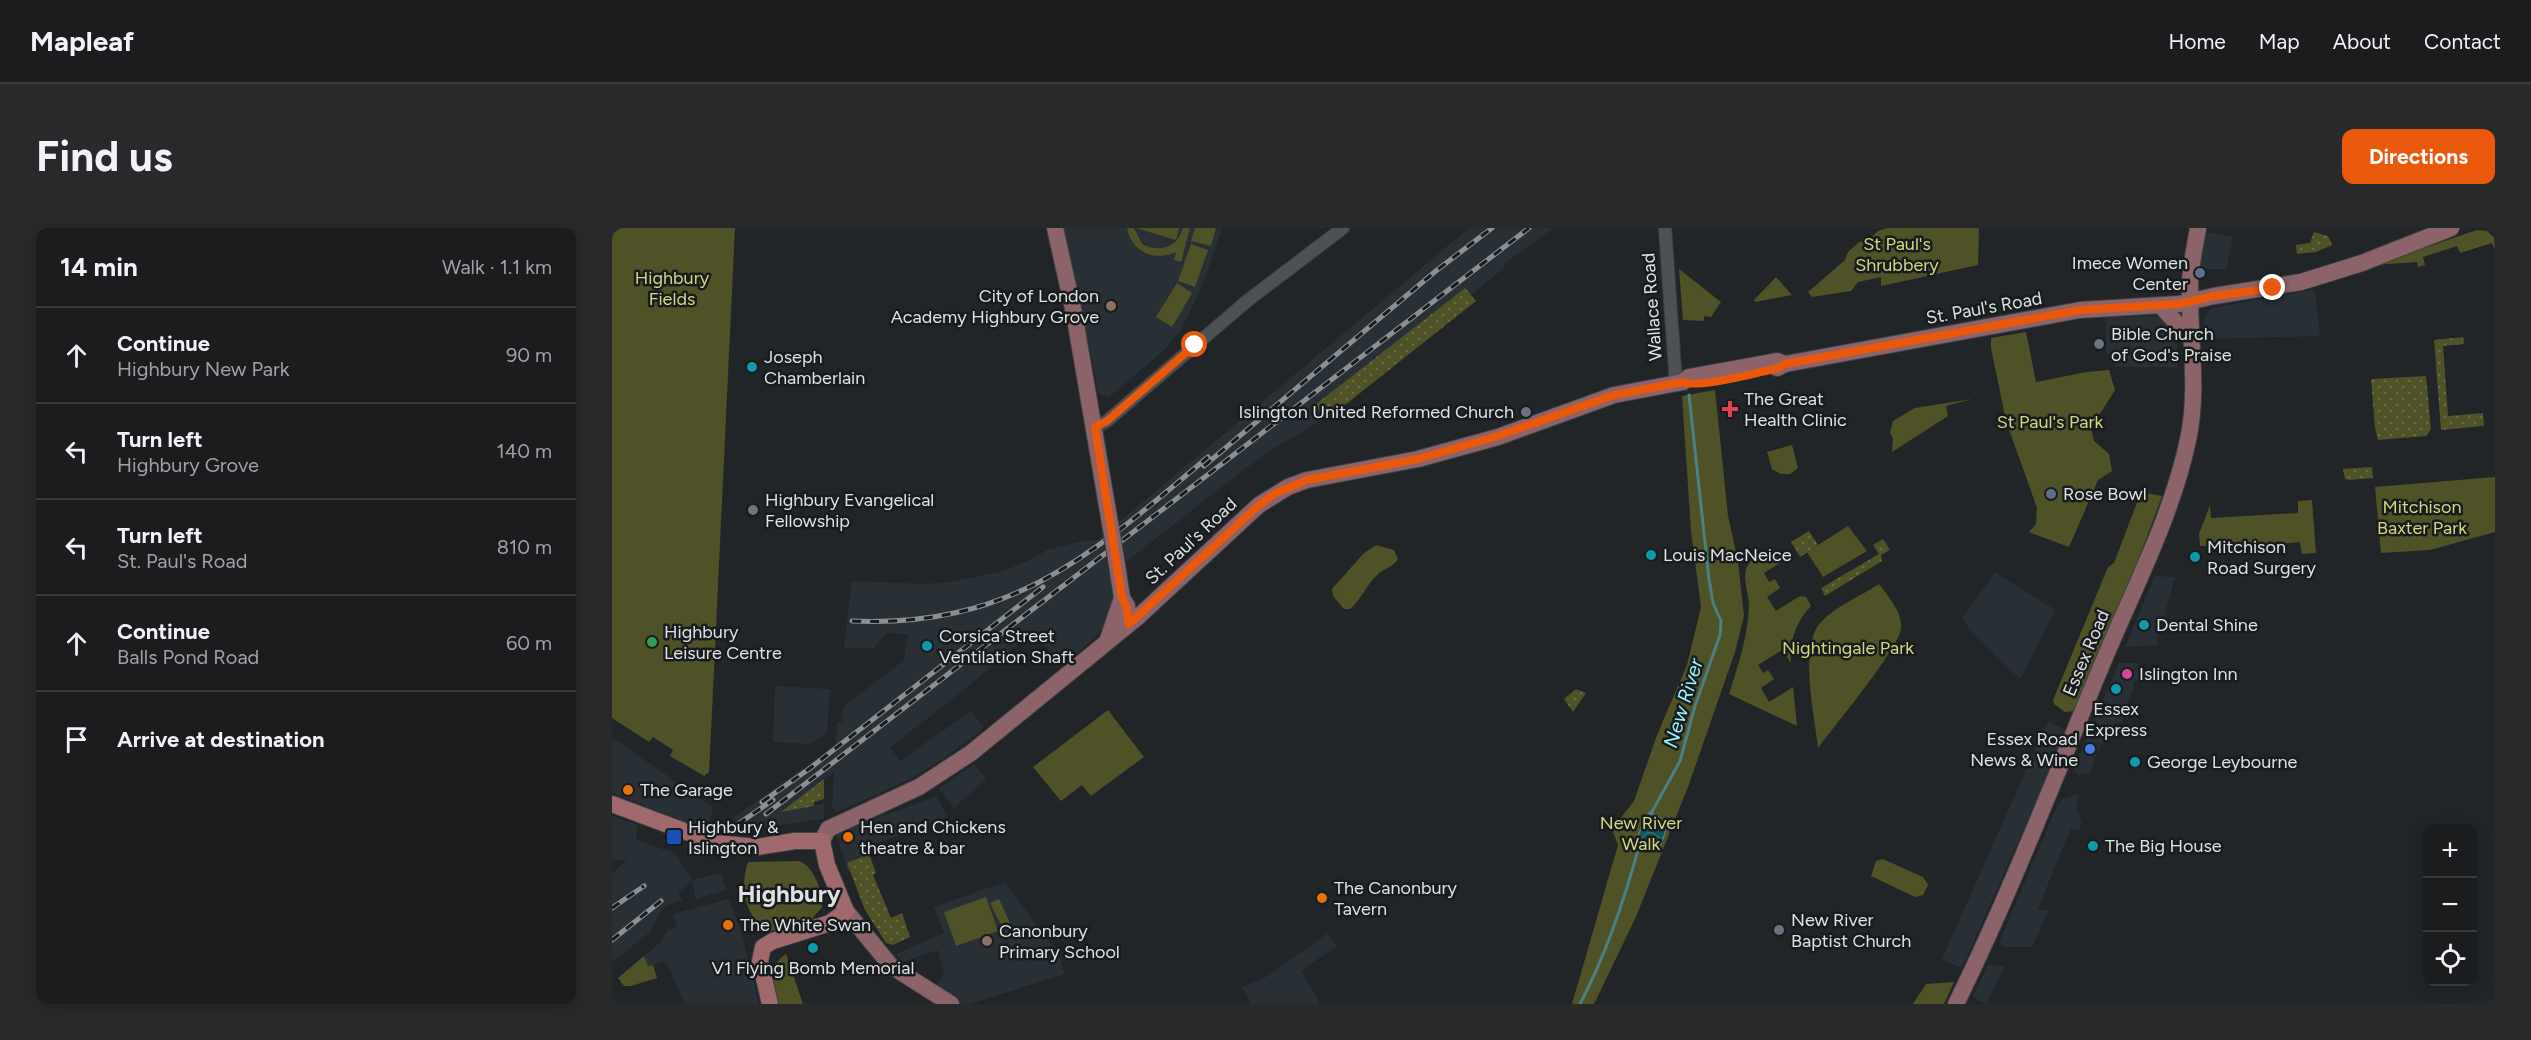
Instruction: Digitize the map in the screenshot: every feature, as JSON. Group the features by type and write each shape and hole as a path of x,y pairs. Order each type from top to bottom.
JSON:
{"highway":[{"path":"612,804 704,840 735,845 766,846 810,840 827,865 846,911 830,923 773,941 764,947 760,961 770,1004"}],"main road":[{"path":"1055,228 1094,422 1122,598 1129,624"},
{"name":"Essex Road","path":"1956,1004 2027,845 2175,488 2189,438 2191,421 2193,380 2190,277 2198,228"},
{"name":"St. Paul's Road","path":"810,840 920,787 977,748 1129,624 1183,577 1237,523 1266,500 1288,487 1307,480 1418,459 1498,436 1614,395 1680,383 1690,386 1707,383 1778,368 1785,364 2080,310 2161,306 2314,279 2451,228"},
{"path":"2161,306 2191,339"},
{"path":"1107,643 1122,598"},
{"path":"846,911 891,966 951,1004"}],"street":[{"path":"1094,422 1107,421 1254,295 1343,228"},
{"name":"Wallace Road","path":"1665,228 1680,383"}],"shaded area":[{"path":"1064,228 1222,228 1203,284 1181,330 1164,350 1108,398 1099,394"},
{"path":"1469,228 1553,228 1504,264 1505,267 1311,427 1243,470 1126,562 1119,522"},
{"path":"2204,232 2233,237 2226,269 2198,269"},
{"path":"2312,290 2315,293 2320,336 2204,339 2204,319 2212,308"},
{"path":"2157,316 2177,332 2177,367 2117,367 2106,352 2105,317"},
{"path":"1103,536 1113,594 1111,606 1102,630 1078,653 1061,666 1033,631 958,695 890,747 900,761 971,711 984,728 943,759 910,779 837,812 832,808 834,772 783,811 824,804 824,819 742,830 733,818 836,745 837,722 842,722 843,707 904,660 908,634 886,633 874,648 844,648 852,581 924,584 950,582 1004,571 1047,550 1086,540 1095,541"},
{"path":"1995,572 2055,610 2020,679 1968,628 1963,617"},
{"path":"2155,576 2175,577 2163,621 2158,628 2157,645 2125,647"},
{"path":"2119,663 2139,663 2139,680 2135,681 2122,723 2115,723 2096,755 2090,773 2079,775 2073,770"},
{"path":"775,686 830,689 827,733 810,744 773,742"},
{"path":"2048,721 2067,731 1962,968 1942,959"},
{"path":"612,737 713,808 707,830 612,793"},
{"path":"974,764 986,778 954,808 939,788"},
{"path":"2078,794 2077,811 2082,821 2079,831 2071,828 2058,859 2038,909 2048,911 2032,947 2003,947 1999,943 2058,804 2065,798"},
{"path":"937,796 947,817 863,849 866,861 848,872 837,836 839,832"},
{"path":"612,816 638,825 636,840 674,853 693,880 721,873 726,890 696,899 692,881 678,893 683,900 664,906 650,932 612,962 612,873 627,861 612,860"},
{"name":"Canonbury Primary School","path":"1005,882 1060,957 1064,974 970,1004 961,1004 935,987 944,974 938,950 902,962 896,954 944,933 934,907"},
{"path":"729,899 741,931 759,1004 685,1004 666,961 648,966 644,956 661,942 667,930 677,927 673,914"},
{"path":"1328,933 1337,946 1302,970 1299,966 1320,1004 1251,1004 1242,987 1268,976"},
{"path":"1988,965 2005,966 1986,1004 1973,997"}],"green space":[{"name":"Highbury Fields","path":"612,228 735,228 709,772 704,776 670,756 673,750 653,737 649,742 612,718"},
{"path":"1127,228 1134,228 1142,244 1161,248 1177,240 1183,228 1190,228 1181,262 1174,260 1176,252 1160,256 1145,253 1134,243"},
{"path":"1136,228 1179,228 1176,240"},
{"path":"1195,228 1216,228 1211,246 1191,241"},
{"name":"St Paul's Shrubbery","path":"1887,228 1979,228 1978,265 1881,286 1881,277 1858,282 1851,291 1812,297 1808,292 1845,260 1848,252 1859,242 1867,241 1878,231"},
{"path":"2477,230 2487,231 2494,237 2495,250 2492,243 2460,253 2457,246 2423,257 2425,265 2418,267 2417,262 2374,265"},
{"path":"2314,232 2328,236 2332,245 2316,252 2297,254 2296,245 2310,243"},
{"path":"1191,244 1208,250 1195,287 1178,281"},
{"path":"1679,269 1721,302 1711,317 1704,316 1704,321 1683,320"},
{"path":"1776,277 1792,295 1755,302 1754,300"},
{"path":"1177,283 1192,293 1172,327 1156,317"},
{"path":"1465,288 1476,301 1326,420 1315,405"},
{"name":"St Paul's Park","path":"2026,332 2036,382 2109,370 2115,390 2091,428 2094,441 2109,454 2112,471 2098,480 2069,547 2029,532 2036,524 2037,508 2006,421 1991,348 1991,338"},
{"path":"2463,337 2464,344 2443,346 2448,416 2483,413 2484,426 2441,430 2434,340"},
{"path":"2426,376 2431,429 2426,436 2378,440 2371,379"},
{"name":"New River Walk","path":"1715,390 1728,516 1738,562 1744,616 1735,652 1688,787 1635,919 1594,1004 1572,1004 1618,845 1612,829 1634,801 1657,735 1687,665 1701,607 1691,531 1682,396"},
{"path":"1972,399 1946,406 1948,416 1892,452 1893,438 1890,433 1893,421 1915,408"},
{"path":"1792,445 1798,468 1790,474 1781,474 1772,469 1767,452"},
{"path":"2372,467 2373,478 2345,479 2343,469"},
{"name":"Mitchison Baxter Park","path":"2495,477 2495,532 2430,550 2381,553 2375,487"},
{"path":"2141,492 2162,496 2132,577 2074,711 2065,712 2054,704 2053,700 2108,567 2114,563"},
{"path":"2312,500 2316,553 2302,554 2300,542 2207,551 2207,546 2200,546 2199,534 2210,505 2211,518 2298,513 2298,501"},
{"path":"1848,526 1867,551 1823,577 1807,552"},
{"path":"1809,531 1818,545 1800,557 1791,542"},
{"path":"1883,539 1890,550 1881,555 1882,561 1825,596 1821,588 1879,554 1873,545"},
{"path":"1376,545 1394,550 1398,559 1374,578 1350,609 1344,609 1333,596 1332,589 1363,554"},
{"path":"1785,555 1788,558 1764,573 1769,582 1775,579 1780,588 1767,597 1776,611 1800,596 1806,597 1811,606 1795,632 1791,647 1791,663 1782,650 1758,665 1763,673 1768,670 1774,679 1761,688 1769,702 1793,687 1797,726 1729,694 1747,628 1749,606 1745,577 1747,566 1751,561"},
{"name":"Nightingale Park","path":"1879,584 1900,617 1901,629 1878,670 1818,748 1809,664 1814,633 1821,622 1834,611"},
{"path":"1576,689 1586,693 1573,712 1564,699"},
{"path":"1108,710 1144,757 1091,796 1082,785 1061,801 1033,767"},
{"path":"824,779 824,799 814,802 814,806 781,812"},
{"path":"869,854 876,873 873,875 891,918 902,913 910,937 893,945 886,943 865,910 847,863"},
{"path":"1883,859 1923,877 1928,885 1923,895 1915,897 1871,876 1876,861"},
{"path":"799,861 809,868 816,880 821,894 822,907 811,920 764,933 753,917 746,900 744,882 748,862"},
{"path":"986,897 998,931 956,946 944,912"},
{"path":"999,899 1010,923 1002,927 990,903"},
{"path":"786,954 803,1004 778,1004 773,983 773,970"},
{"path":"644,956 648,966 653,965 657,978 624,986 618,978"},
{"path":"1954,982 1944,1004 1913,1004 1926,984"}],"water":[{"path":"1650,812 1666,822 1660,847 1652,851 1650,843 1636,841 1645,818"}],"waterway":[{"name":"New River","path":"1649,817 1680,761 1695,706 1720,635 1721,621 1713,603 1709,579 1689,395"},
{"name":"New River","path":"1580,1004 1599,965 1615,923 1641,839"}],"railway":[{"path":"1204,466 1437,270 1492,228"},
{"path":"766,814 1529,228"},
{"path":"852,621 909,620 959,612 1005,598 1047,578 1087,553 1126,525 1208,457"},
{"path":"762,802 809,769 1043,587"},
{"path":"738,824 773,800"},
{"path":"612,908 644,886"},
{"path":"612,940 661,901"}],"place":[{"name":"Imece Women Center","path":"2200,273"},
{"name":"City of London Academy Highbury Grove","path":"1111,306"},
{"name":"Bible Church of God's Praise","path":"2099,344"},
{"name":"Joseph Chamberlain","path":"752,367"},
{"name":"The Great Health Clinic","path":"1730,409"},
{"name":"Islington United Reformed Church","path":"1526,412"},
{"name":"Rose Bowl","path":"2051,494"},
{"name":"Highbury Evangelical Fellowship","path":"753,510"},
{"name":"Louis MacNeice","path":"1651,555"},
{"name":"Mitchison Road Surgery","path":"2195,557"},
{"name":"Dental Shine","path":"2144,625"},
{"name":"Highbury Leisure Centre","path":"652,642"},
{"name":"Corsica Street Ventilation Shaft","path":"927,646"},
{"name":"Islington Inn","path":"2127,674"},
{"name":"Essex Express","path":"2116,689"},
{"name":"Essex Road News & Wine","path":"2090,749"},
{"name":"George Leybourne","path":"2135,762"},
{"name":"The Garage","path":"628,790"},
{"name":"Highbury & Islington","path":"674,837"},
{"name":"Hen and Chickens theatre & bar","path":"848,837"},
{"name":"The Big House","path":"2093,846"},
{"name":"The Canonbury Tavern","path":"1322,898"},
{"name":"The White Swan","path":"728,925"},
{"name":"New River Baptist Church","path":"1779,930"},
{"name":"Canonbury Primary School","path":"987,941"},
{"name":"V1 Flying Bomb Memorial","path":"813,948"}],"district":[{"name":"Highbury","path":"789,893"}],"route":[{"path":"1195,345 1107,421 1095,427 1122,598 1129,615 1129,624 1259,505 1274,494 1307,480 1398,464 1437,454 1518,430 1554,415 1629,391 1683,382 1690,386 1707,383 1778,368 1785,364 2080,310 2179,304 2214,296 2273,288"}]}
